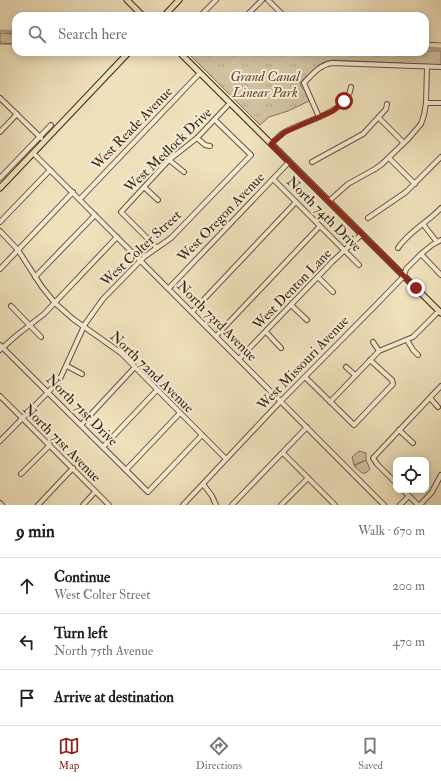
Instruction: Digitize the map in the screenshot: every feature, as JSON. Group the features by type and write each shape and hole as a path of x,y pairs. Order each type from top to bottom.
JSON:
{"main road":[{"path":"127,0 139,12"},
{"path":"168,12 179,0"},
{"path":"0,188 125,56"},
{"path":"183,56 440,312"}],"street":[{"path":"204,12 216,0"},
{"path":"250,12 262,0"},
{"path":"268,0 280,12"},
{"path":"319,117 304,83 320,67 328,63 441,67"},
{"path":"329,202 348,184 375,169 389,158 421,124 426,103 427,67"},
{"name":"West Reade Avenue","path":"80,199 200,73"},
{"path":"271,144 285,132 333,111 350,93 351,87"},
{"path":"0,98 45,141"},
{"name":"West Medlock Drive","path":"157,248 121,212 170,160 197,138 230,103"},
{"path":"426,103 441,103"},
{"path":"312,162 363,134 379,118 386,109 387,104"},
{"path":"0,132 17,114"},
{"path":"379,118 404,143"},
{"name":"West Colter Street","path":"0,442 59,381 84,326 103,299 141,261 171,238 251,154 215,120"},
{"path":"0,178 51,125"},
{"path":"197,138 205,145 210,146"},
{"name":"North 73rd Avenue","path":"33,153 384,505"},
{"path":"368,218 401,196 441,157"},
{"path":"389,158 415,184"},
{"path":"170,160 184,172"},
{"name":"West Oregon Avenue","path":"169,288 289,162"},
{"path":"0,222 50,170"},
{"name":"North 74th Drive","path":"273,179 359,265"},
{"path":"144,187 158,200"},
{"path":"0,269 73,192"},
{"path":"192,312 296,202"},
{"path":"398,248 404,239 441,208"},
{"path":"35,277 95,215"},
{"path":"423,224 439,241"},
{"path":"216,336 320,226"},
{"name":"North 72nd Avenue","path":"0,230 18,250 35,277 55,303 73,319 121,353 226,459"},
{"name":"West Denton Lane","path":"240,359 318,277 362,234"},
{"path":"1,347 44,314 117,237"},
{"name":"West Missouri Avenue","path":"183,505 404,276 406,269 421,254 439,241"},
{"path":"421,254 441,275"},
{"path":"318,277 333,292"},
{"path":"11,306 41,337"},
{"path":"291,306 307,320"},
{"path":"330,402 379,351 418,334 440,312"},
{"path":"266,332 281,348"},
{"path":"407,340 418,356"},
{"path":"373,342 379,351"},
{"name":"North 71st Drive","path":"1,347 148,492 202,436"},
{"path":"306,378 354,425 393,384 392,380 370,360"},
{"path":"67,366 82,374"},
{"path":"346,367 355,375"},
{"path":"81,425 135,368"},
{"path":"393,480 373,458 441,386"},
{"path":"103,447 157,390"},
{"name":"North 71st Avenue","path":"0,396 109,505"},
{"path":"430,398 438,407"},
{"path":"126,470 180,413"},
{"path":"232,505 307,427"},
{"path":"399,430 413,443"},
{"path":"21,474 50,445"},
{"path":"283,453 332,504"},
{"path":"38,505 72,468"},
{"path":"406,493 419,505 432,492 441,475"},
{"path":"281,505 308,478"},
{"path":"203,484 212,496 216,505"},
{"path":"83,505 95,492"},
{"path":"400,505 409,496"}],"green space":[{"path":"0,33 12,34 12,44 0,44"},
{"name":"Grand Canal Linear Park","path":"429,51 441,51 441,65 333,60 322,63 300,82 309,101 288,111 269,117 260,125 191,56 429,56"},
{"path":"359,451 366,453 366,460 354,465 352,457"},
{"path":"366,460 370,469 366,473 362,473 354,466"}],"waterway":[{"path":"0,31 12,32"},
{"path":"429,42 441,43"},
{"path":"0,43 12,44"},
{"path":"429,48 441,49"}],"route":[{"path":"344,101 333,111 285,132 271,144 416,288"}]}
